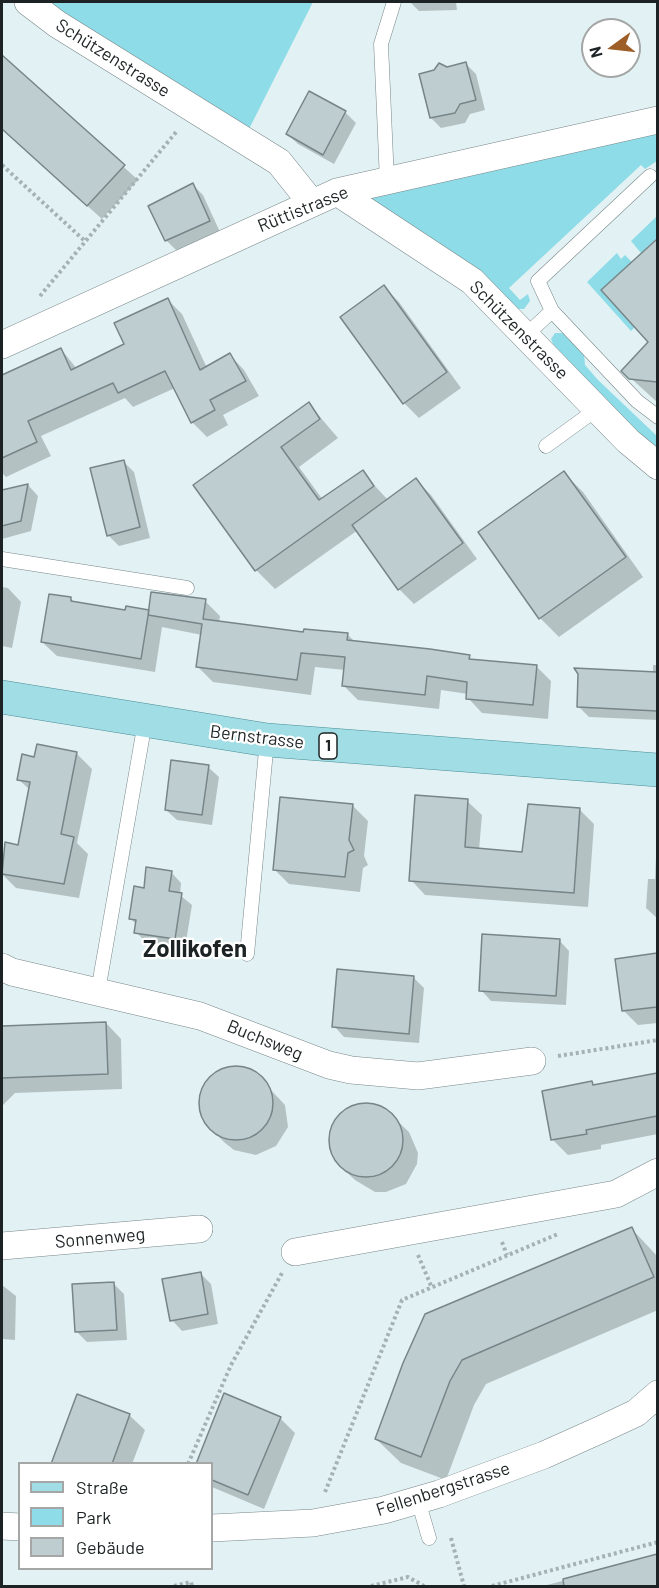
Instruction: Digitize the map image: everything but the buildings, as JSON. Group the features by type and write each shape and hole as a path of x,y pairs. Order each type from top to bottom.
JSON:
{"main road":[{"name":"Bernstrasse","path":"3,704 267,740 657,770"}],"street":[{"name":"Schützenstrasse","path":"28,2 57,24 279,162 311,202"},
{"name":"Rüttistrasse","path":"2,345 337,192 657,120"},
{"name":"Schützenstrasse","path":"337,192 472,280 597,409 657,466"},
{"name":"Buchsweg","path":"2,967 208,1018 329,1065 362,1072 418,1076 532,1061"},
{"path":"295,1252 582,1201 630,1189 657,1172"},
{"name":"Sonnenweg","path":"2,1246 199,1229"},
{"name":"Fellenbergstrasse","path":"213,1528 313,1523 384,1510 418,1500 554,1451 636,1413 657,1394"},
{"path":"2,1526 18,1527"}],"lane":[{"path":"387,181 381,44 394,2"},
{"path":"650,176 538,281 552,311 637,401 657,417"},
{"path":"525,335 552,311"},
{"path":"546,446 597,409"},
{"path":"2,559 187,588"},
{"path":"98,991 146,722"},
{"path":"247,954 267,740"},
{"path":"418,1500 429,1538"}],"path":[{"path":"27,333 28,318 39,298 194,109"},
{"path":"2,165 86,242"},
{"path":"532,1061 657,1040"},
{"path":"313,1523 402,1300 585,1223 582,1201"},
{"path":"408,1232 432,1288"},
{"path":"190,1462 231,1365 295,1252"},
{"path":"452,1542 464,1587"},
{"path":"492,1587 657,1542"},
{"path":"371,1587 408,1577 424,1587"},
{"path":"174,1587 191,1582 192,1587"}],"green space":[{"path":"42,2 313,2 248,131"},
{"path":"657,130 657,161 645,169 641,165 509,288 520,300 528,294 530,301 524,309 518,309 493,283 372,201 370,197"},
{"path":"657,216 657,238 641,253 631,241"},
{"path":"617,253 621,259 625,255 632,262 601,290 635,327 631,331 587,282"},
{"path":"555,333 563,333 584,354 585,365 598,380 657,436 657,447 636,431 553,344 551,339"}],"district":[{"name":"Zollikofen","path":"195,949"}]}
